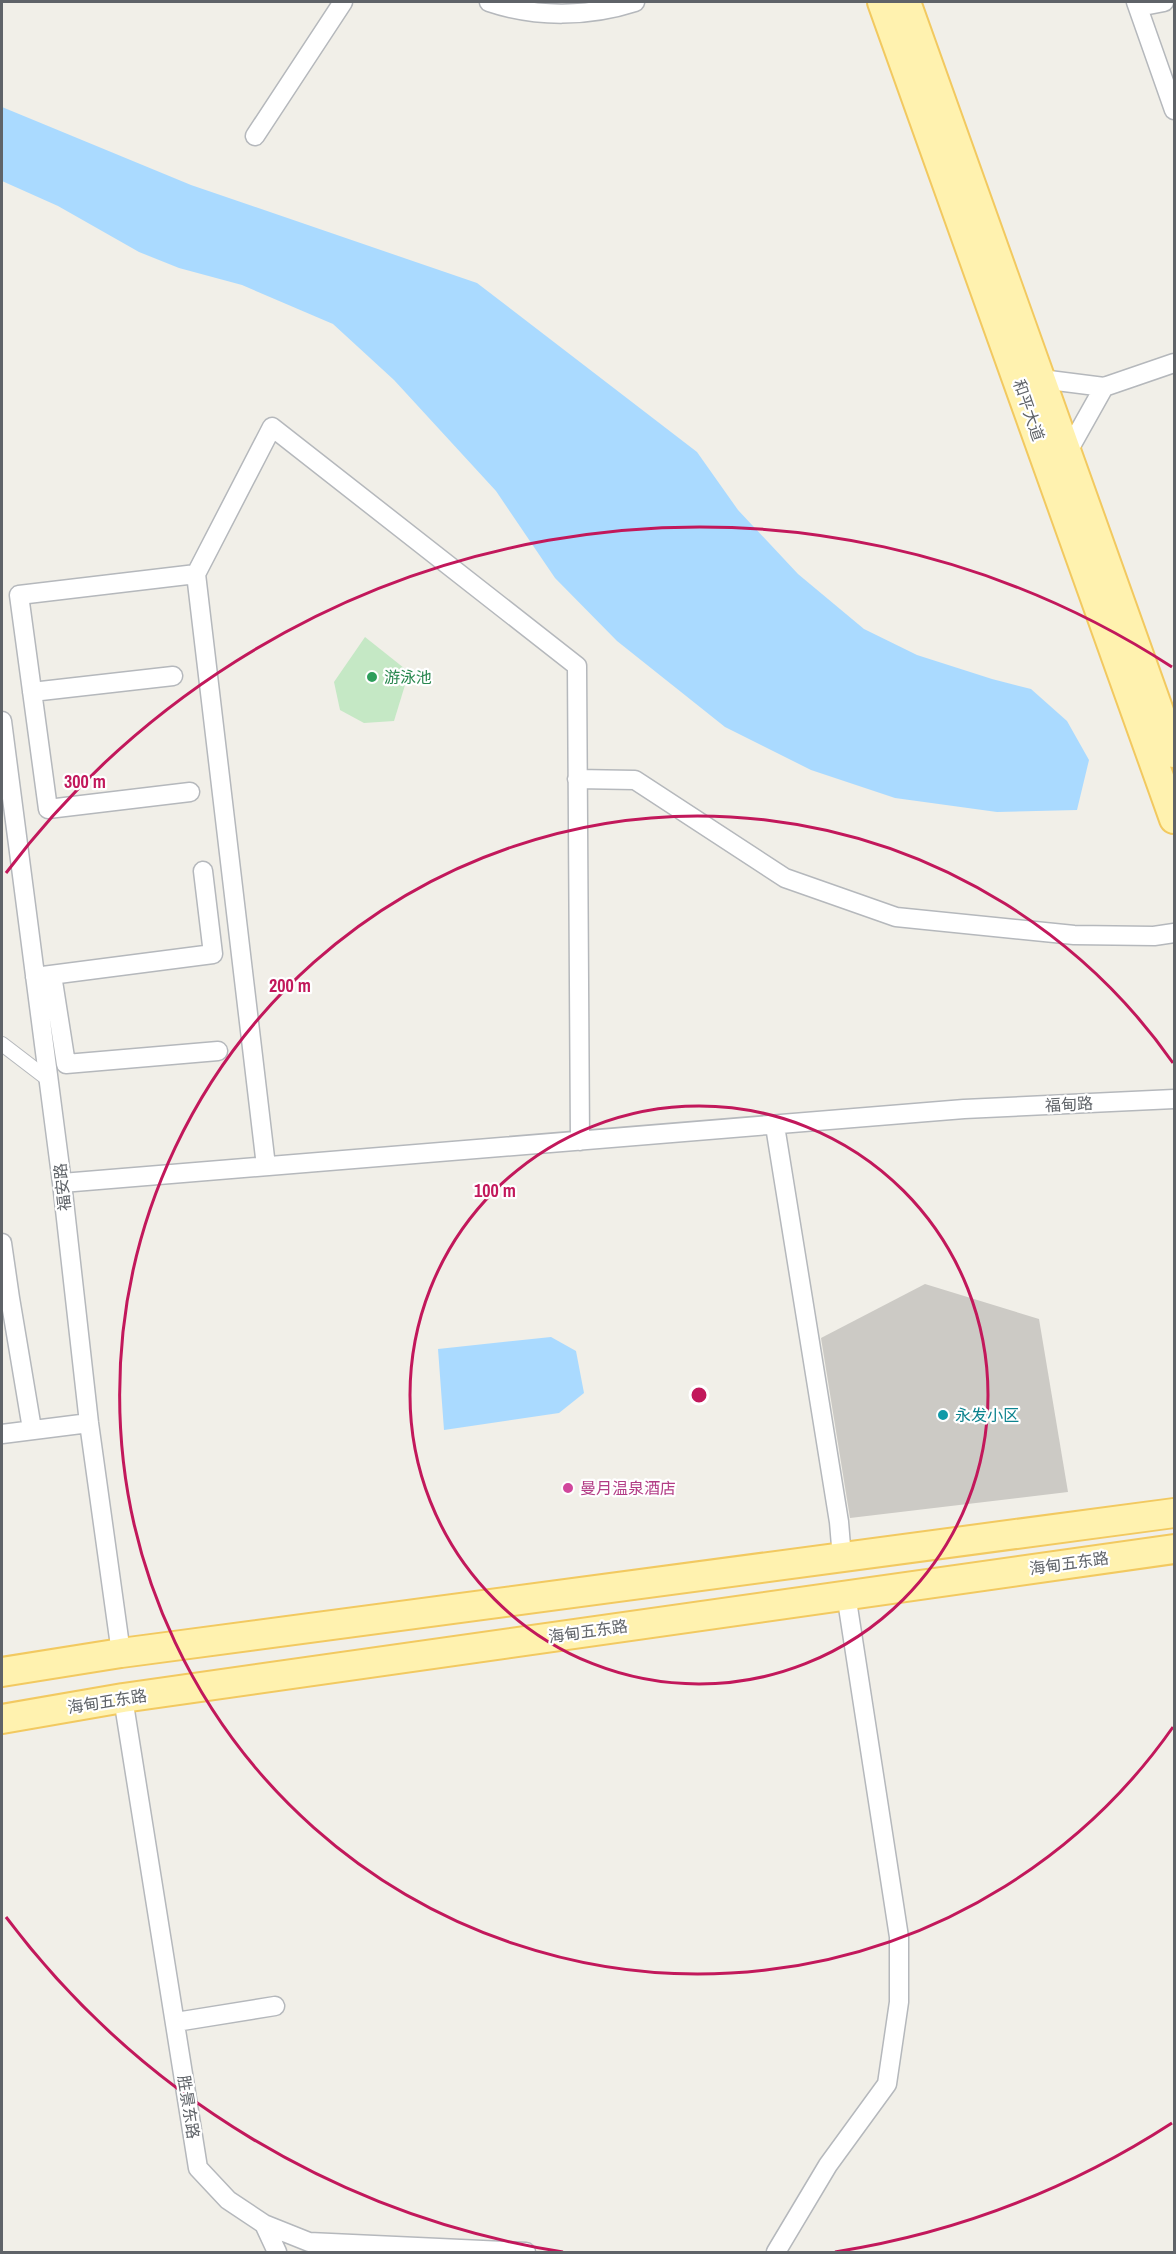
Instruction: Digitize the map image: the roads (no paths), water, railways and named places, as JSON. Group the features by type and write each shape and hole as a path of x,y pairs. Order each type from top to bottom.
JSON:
{"main road":[{"name":"和平大道","path":"882,2 1174,819"},
{"name":"和平大道","path":"906,2 1174,753"},
{"path":"2,1672 121,1653 1174,1513"},
{"name":"海甸五东路","path":"2,1719 123,1698 1174,1549"}],"street":[{"path":"255,136 343,2"},
{"path":"489,2 560,16 636,2"},
{"path":"1164,2 1137,4 1174,110"},
{"path":"1041,379 1104,387 1174,363"},
{"path":"1067,453 1104,387"},
{"path":"266,1166 196,574 272,427 577,666 580,1142"},
{"path":"190,792 48,809 19,596 196,574"},
{"path":"32,692 173,676"},
{"name":"福安路","path":"2,721 43,976 49,1080 89,1423 121,1653"},
{"path":"577,779 635,780 785,878 896,917 1074,935 1154,936 1174,933"},
{"path":"202,871 213,954 43,976 66,1064 218,1051"},
{"path":"2,1044 49,1080"},
{"name":"福甸路","path":"62,1183 964,1110 1174,1099"},
{"path":"775,1126 839,1522 842,1558"},
{"path":"2,1243 6,1299 32,1429"},
{"path":"2,1434 89,1423"},
{"path":"776,2253 828,2165 886,2084 899,2002 899,1937 846,1594"},
{"name":"胜景东路","path":"123,1698 198,2168 228,2200 264,2224 309,2242 526,2253"},
{"path":"176,2022 275,2006"},
{"path":"264,2224 277,2253"}],"water":[{"path":"2,107 191,185 477,283 697,452 738,510 798,574 864,629 917,655 1031,689 1067,721 1089,760 1077,810 997,812 895,798 811,770 725,727 617,641 555,578 496,491 394,380 333,324 242,285 179,268 139,252 58,206 2,181"},
{"path":"551,1337 576,1351 584,1393 559,1413 444,1430 438,1349"}],"place":[{"name":"游泳池","path":"372,677"},
{"name":"永发小区","path":"943,1415"},
{"name":"曼月温泉酒店","path":"568,1488"}]}
